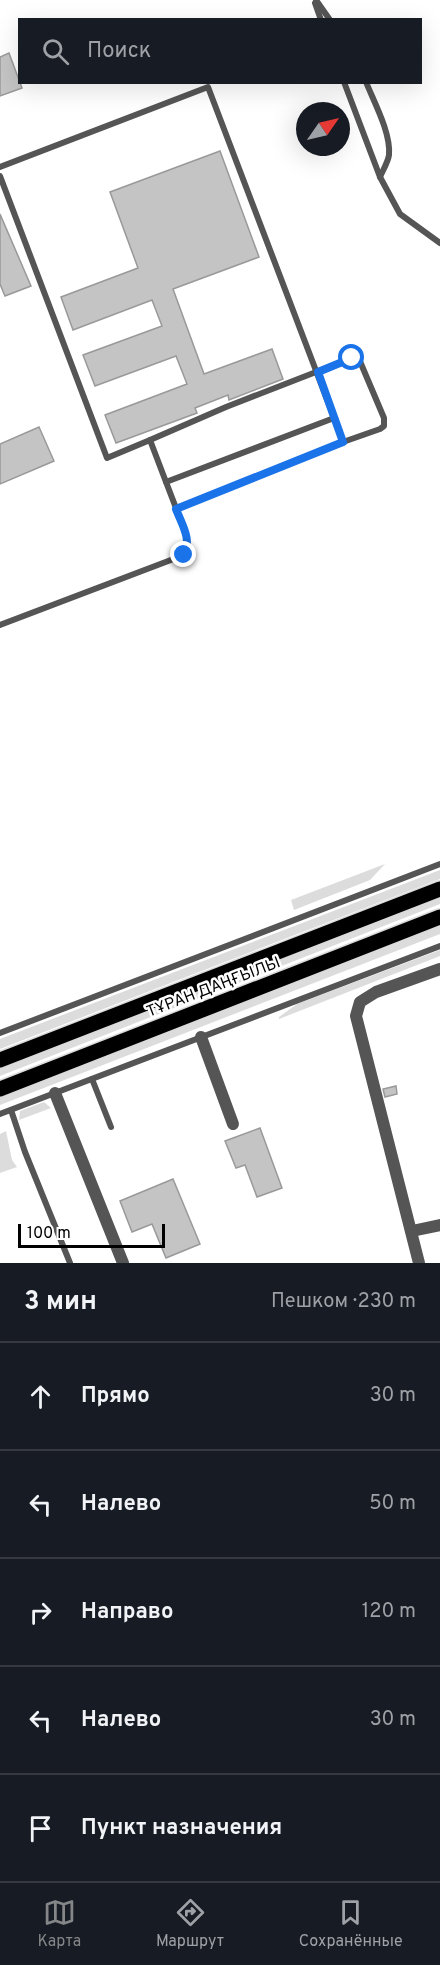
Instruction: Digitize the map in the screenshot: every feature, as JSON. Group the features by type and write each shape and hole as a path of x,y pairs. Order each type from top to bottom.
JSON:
{"main road":[{"name":"ТҰРАН ДАҢҒЫЛЫ","path":"0,1060 440,889"},
{"name":"ТҰРАН ДАҢҒЫЛЫ","path":"0,1089 440,917"}],"street":[{"path":"419,1263 356,1016 360,1002 376,992 440,969"},
{"path":"201,1037 233,1124"},
{"path":"55,1093 123,1263"},
{"path":"412,1231 440,1225"}],"lane":[{"path":"314,0 320,18"},
{"path":"314,0 328,18"},
{"path":"345,84 380,177 400,214 440,243"},
{"path":"367,84 387,139 389,156 380,177"},
{"path":"0,167 208,87 343,442"},
{"path":"0,176 107,458 226,407 352,358 359,359 384,418 384,426 176,509"},
{"path":"166,482 334,418"},
{"path":"0,625 184,555 188,547 186,534 150,440"},
{"path":"0,1033 440,864"},
{"path":"0,1114 440,946"},
{"path":"92,1079 111,1127"},
{"path":"11,1110 25,1152 70,1263"}],"shaded area":[{"path":"385,864 370,880 294,910 291,900"},
{"path":"440,870 440,879 0,1049 0,1039"},
{"path":"440,897 440,904 0,1076 0,1068"},
{"path":"440,924 440,934 0,1105 0,1097"},
{"path":"440,950 440,956 279,1019 297,1004"},
{"path":"44,1102 51,1108 19,1120 20,1111"},
{"path":"6,1131 12,1160 17,1167 0,1173 0,1134"}],"building":[{"path":"9,53 18,77 18,84 22,88 0,96 0,57"},
{"path":"220,151 259,257 173,289 204,374 272,349 283,379 229,400 228,395 195,408 197,413 116,443 105,415 187,384 176,356 95,386 83,355 162,326 152,300 73,330 61,297 138,268 110,192"},
{"path":"0,214 31,286 5,296 0,284"},
{"path":"39,427 54,461 0,484 0,444"},
{"path":"396,1086 397,1094 385,1097 383,1089"},
{"path":"260,1128 282,1188 257,1197 245,1165 236,1168 225,1141"},
{"path":"173,1179 200,1244 166,1258 152,1224 132,1232 120,1201"}],"route":[{"path":"184,555 188,547 186,534 176,509 343,442 318,372 352,358"}]}
